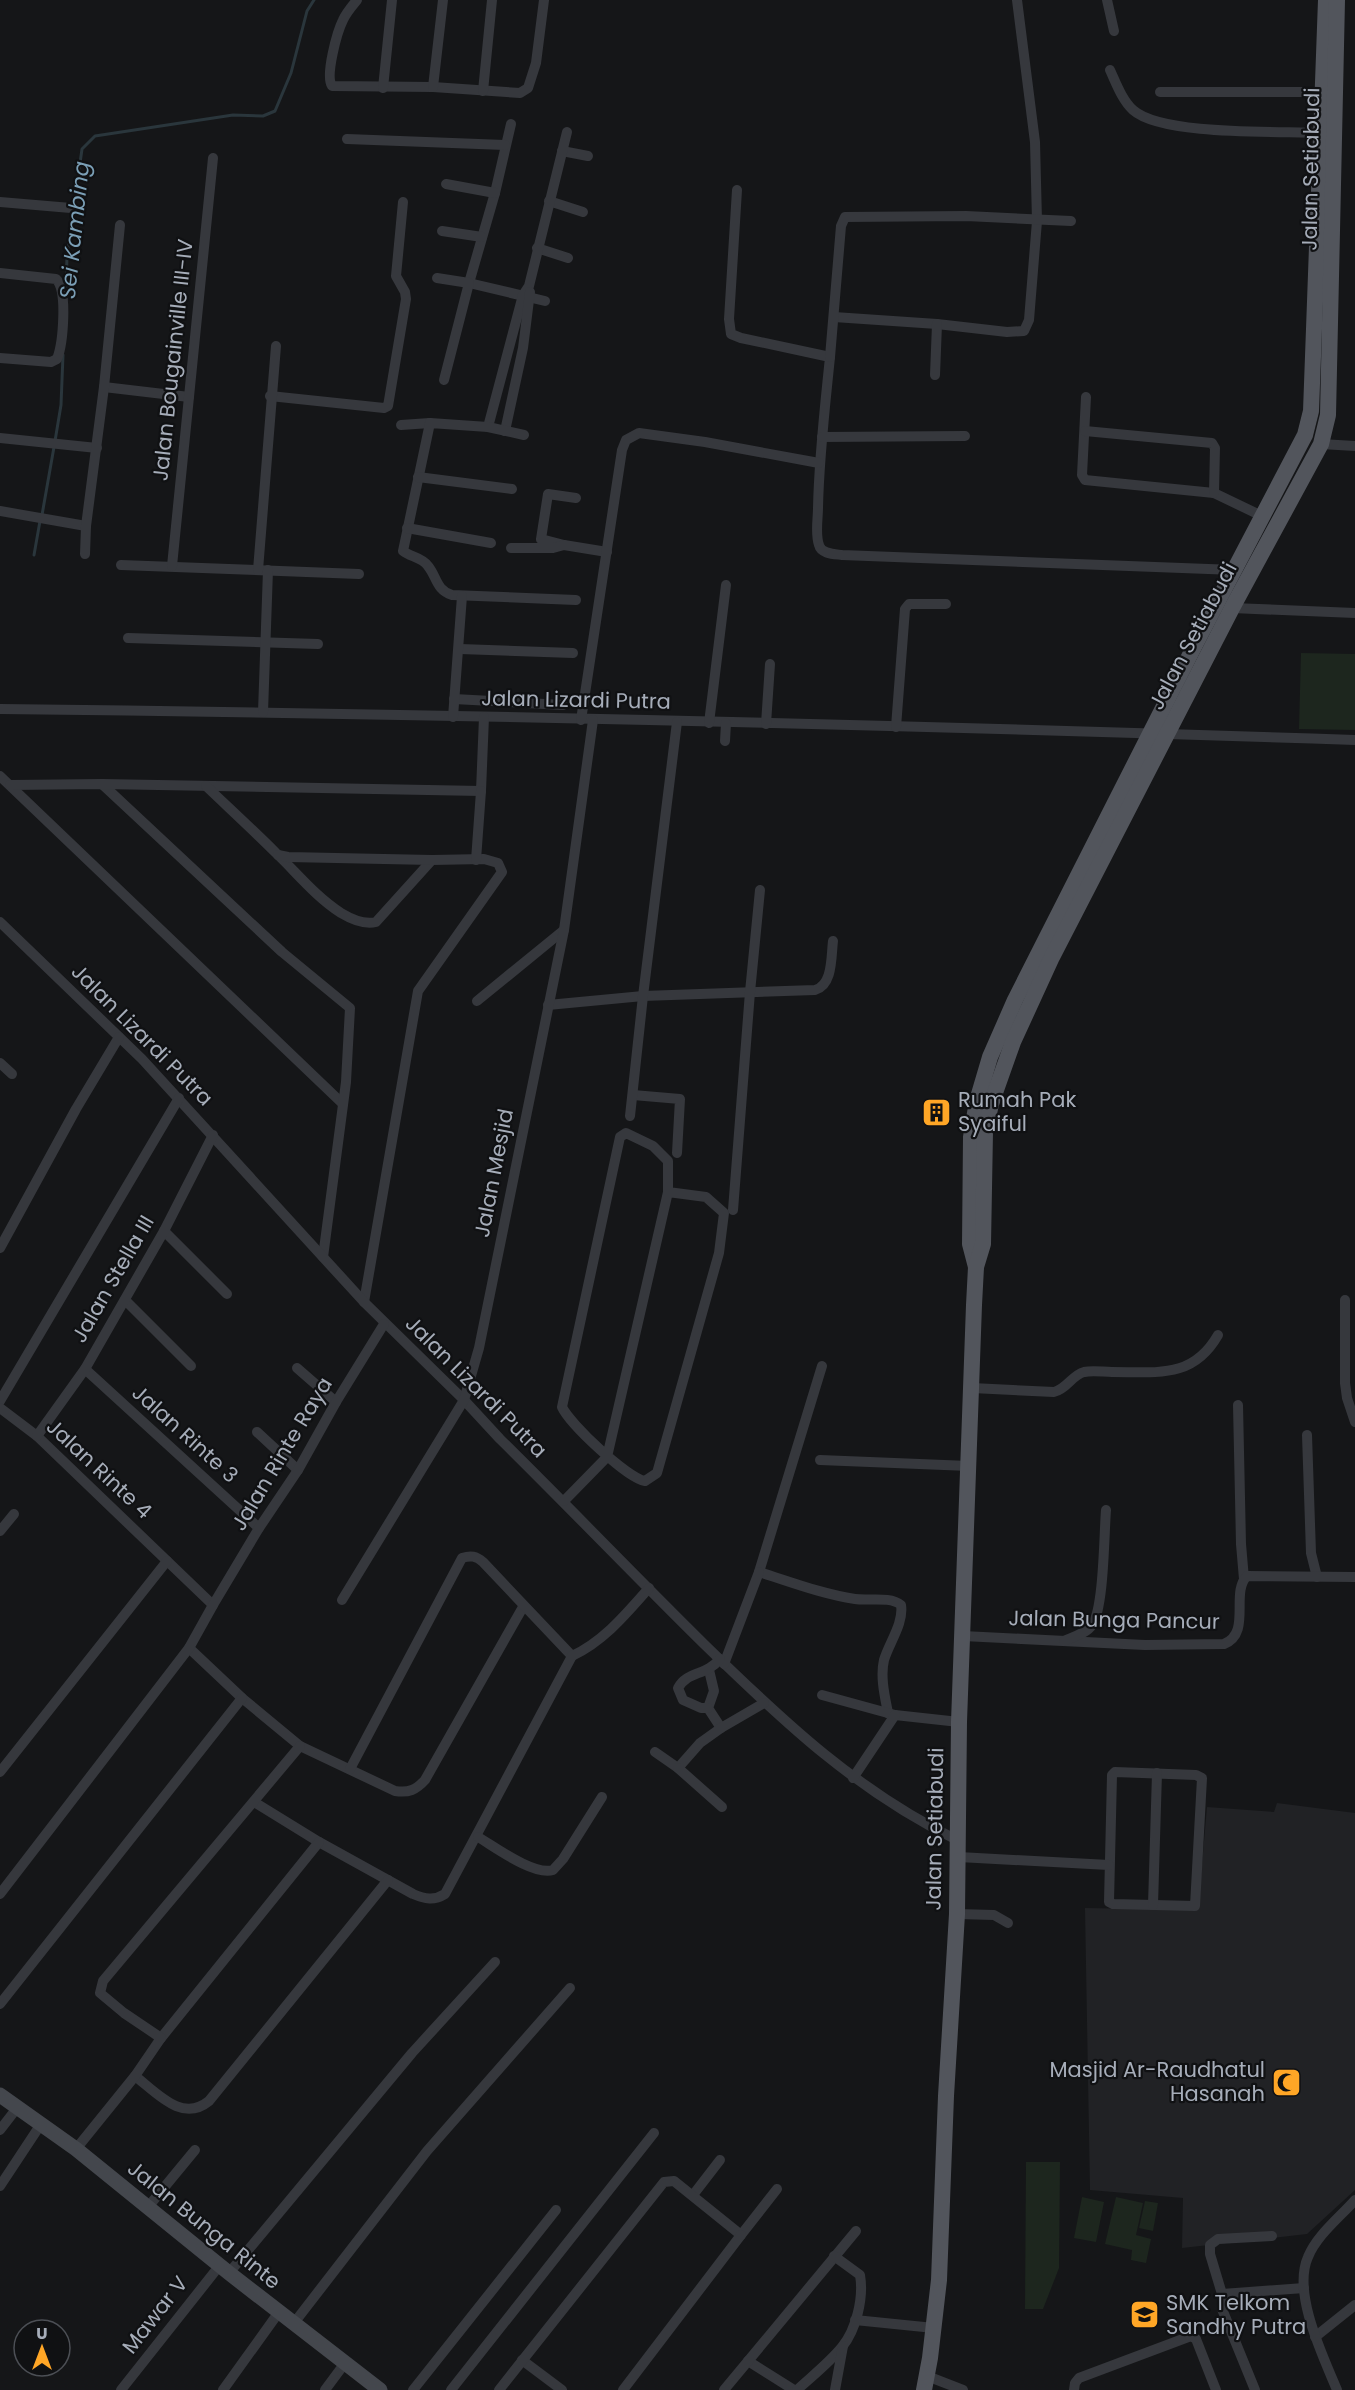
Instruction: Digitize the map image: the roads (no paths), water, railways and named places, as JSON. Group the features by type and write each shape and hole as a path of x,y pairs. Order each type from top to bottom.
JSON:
{"main road":[{"name":"Jalan Setiabudi","path":"926,2383 939,2280 945,2097 957,1914 959,1722 976,1267 983,1244 983,1143 991,1104 1021,1024 1235,570 1305,435 1311,411 1326,0"},
{"name":"Jalan Setiabudi","path":"1159,733 1232,608 1321,444 1328,415 1337,0"}],"street":[{"path":"357,0 343,19 338,33 329,81 332,86 338,88 433,87 520,93 528,88 536,63 544,0"},
{"path":"383,88 392,0"},
{"path":"433,87 443,0"},
{"path":"483,90 492,0"},
{"path":"834,317 937,324 1007,332 1024,331 1029,320 1036,221 1035,142 1017,0"},
{"path":"1107,0 1114,31"},
{"path":"1110,70 1133,110 1148,119 1175,126 1322,133"},
{"path":"1160,92 1322,92"},
{"path":"444,380 511,124"},
{"path":"488,427 528,293 537,248 567,132"},
{"path":"347,139 505,145"},
{"path":"562,151 588,156"},
{"name":"Jalan Bougainville III-IV","path":"172,566 213,158"},
{"path":"446,184 495,192"},
{"path":"736,190 729,313 732,334 830,357"},
{"path":"549,201 583,212"},
{"path":"0,202 71,208"},
{"path":"270,396 384,408 388,406 406,299 405,292 396,276 403,202"},
{"path":"1071,221 966,216 845,217 841,226 819,463 819,545 828,553 842,555 1235,570"},
{"path":"85,554 86,526 105,387 120,225"},
{"path":"442,231 482,237"},
{"path":"537,248 568,258"},
{"path":"0,273 57,279 61,283 63,293 62,337 57,359 51,362 0,358"},
{"path":"437,278 528,293 545,302"},
{"path":"505,431 523,348 528,293"},
{"path":"935,375 937,324"},
{"path":"263,712 266,642 263,570 270,396 276,346"},
{"path":"105,387 189,397"},
{"path":"1086,397 1082,475 1085,480 1214,493 1264,517"},
{"path":"430,423 403,551 424,561 443,592 462,596 576,600"},
{"path":"401,424 430,423 488,427 524,435"},
{"path":"1085,431 1212,443 1215,448 1214,493"},
{"name":"Jalan Mesjid","path":"342,1600 464,1400 479,1348 564,930 607,552 622,450 632,435 639,433 705,442 819,463"},
{"path":"822,437 965,436"},
{"path":"0,438 97,448"},
{"path":"1321,444 1355,446"},
{"path":"418,477 512,489"},
{"path":"576,498 548,494 541,539 607,552"},
{"path":"0,511 86,526"},
{"path":"407,528 491,543"},
{"path":"511,548 553,548 564,545"},
{"path":"121,565 359,574"},
{"path":"709,723 726,585"},
{"path":"453,717 460,649 462,596"},
{"path":"896,727 905,609 909,604 946,604"},
{"path":"1232,608 1355,613"},
{"path":"128,638 318,644"},
{"path":"460,649 573,652"},
{"path":"766,724 770,664"},
{"path":"454,699 563,705"},
{"name":"Jalan Lizardi Putra","path":"0,709 484,717 1159,733 1355,740"},
{"path":"476,860 484,717"},
{"path":"630,1116 677,722"},
{"path":"725,741 726,723"},
{"path":"0,776 343,1104"},
{"path":"10,785 102,784 481,791"},
{"path":"102,784 282,952 350,1008 349,1055 323,1257"},
{"path":"206,786 301,880 341,913 355,920 370,924 381,918 432,861"},
{"path":"278,855 432,861 476,860 498,863 501,867 501,876 418,991 364,1302"},
{"path":"733,1210 760,890"},
{"name":"Jalan Lizardi Putra","path":"0,922 179,1098 384,1324 464,1400 500,1439 764,1703 807,1742 853,1778 959,1849"},
{"path":"477,1001 564,930"},
{"path":"548,1005 643,996 821,989 828,980 833,941"},
{"path":"0,1248 76,1109 119,1037"},
{"path":"0,1063 12,1074"},
{"path":"633,1095 680,1100 677,1153"},
{"path":"0,1406 179,1098"},
{"path":"564,1501 607,1456 668,1192 668,1161 643,1140 626,1133 621,1134 562,1407 607,1456 639,1480 651,1479 657,1473 719,1253 724,1213 706,1197 668,1192"},
{"name":"Jalan Stella III","path":"37,1436 85,1369 164,1231 213,1135"},
{"path":"164,1231 227,1294"},
{"path":"124,1300 191,1366"},
{"path":"1345,1300 1345,1383 1355,1422"},
{"name":"Jalan Rinte Raya","path":"0,1894 189,1648 259,1528 298,1470 384,1324"},
{"path":"972,1388 1054,1392 1059,1391 1083,1372 1172,1371 1193,1364 1201,1358 1209,1351 1218,1335"},
{"path":"721,1728 708,1708 692,1705 683,1700 678,1689 685,1679 709,1670 722,1662 759,1572 822,1366"},
{"path":"297,1368 336,1402"},
{"name":"Jalan Rinte 3","path":"85,1369 259,1528"},
{"name":"Jalan Rinte 4","path":"0,1406 37,1436 213,1605"},
{"name":"Jalan Bunga Pancur","path":"963,1636 1145,1645 1224,1644 1234,1637 1237,1629 1240,1590 1244,1579 1238,1406"},
{"path":"257,1432 298,1470"},
{"path":"1307,1436 1311,1553 1317,1577"},
{"path":"819,1460 969,1466"},
{"path":"1061,1642 1091,1628 1095,1620 1100,1596 1106,1510"},
{"path":"0,1531 14,1514"},
{"path":"350,1769 462,1558 477,1557 572,1656"},
{"path":"0,1772 167,1561"},
{"path":"759,1572 831,1594 858,1599 893,1601 901,1605 902,1614 882,1672 892,1714 853,1778"},
{"path":"1244,1579 1247,1576 1258,1575 1355,1577"},
{"path":"254,1802 318,1842 424,1899 438,1898 446,1894 572,1656 588,1648 616,1624 649,1588"},
{"path":"189,1648 242,1698 300,1746 395,1791 405,1793 420,1786 523,1607"},
{"path":"708,1708 714,1691 709,1670"},
{"path":"822,1695 892,1714 959,1722"},
{"path":"0,2004 242,1698"},
{"path":"678,1768 700,1743 764,1703"},
{"path":"161,2038 114,2006 100,1993 103,1981 300,1746"},
{"path":"655,1752 678,1768 722,1807"},
{"path":"1113,1773 1199,1775 1203,1779 1196,1905 1193,1907 1110,1903 1109,1864 1113,1773"},
{"path":"1153,1905 1158,1773"},
{"path":"478,1837 542,1871 553,1870 563,1859 602,1797"},
{"path":"76,2148 318,1842"},
{"path":"959,1849 1109,1864"},
{"path":"135,2076 174,2106 184,2110 201,2108 388,1880"},
{"path":"957,1914 994,1915 1008,1923"},
{"name":"Mawar V","path":"121,2390 412,2053 495,1962"},
{"path":"294,2323 427,2151 570,1988"},
{"name":"Jalan Bunga Rinte","path":"0,2095 76,2148 279,2312 380,2390"},
{"path":"0,2130 17,2108"},
{"path":"0,2186 41,2124"},
{"path":"451,2390 654,2133"},
{"path":"148,2206 195,2150"},
{"path":"693,2195 720,2160"},
{"path":"499,2390 662,2184 671,2180 741,2235"},
{"path":"623,2390 777,2189"},
{"path":"1337,2390 1315,2337 1304,2288 1304,2271 1307,2258 1315,2244 1355,2200"},
{"path":"413,2390 556,2210"},
{"path":"724,2390 856,2231"},
{"path":"1255,2390 1222,2309 1222,2294 1210,2254 1212,2242 1218,2239 1272,2236"},
{"path":"834,2256 860,2276 861,2294 855,2320 843,2346 835,2390"},
{"path":"1222,2294 1304,2288"},
{"path":"1315,2337 1355,2305"},
{"path":"223,2390 279,2312"},
{"path":"855,2320 934,2328"},
{"path":"1074,2390 1079,2378 1191,2336 1196,2339 1216,2390"},
{"path":"748,2361 796,2390 843,2346"},
{"path":"522,2360 562,2390"},
{"path":"325,2390 345,2363"},
{"path":"926,2383 963,2390"}],"waterway":[{"name":"Sei Kambing","path":"66,291 67,256 82,149 95,136 233,115 263,116 275,111 291,73 307,11 314,0"},
{"name":"Sei Kambing","path":"55,441 61,405 63,355"},
{"name":"Sei Kambing","path":"42,515 54,447"},
{"name":"Sei Kambing","path":"34,555 40,521"}],"place":[{"name":"Rumah Pak Syaiful","path":"937,1112"},
{"name":"Masjid Ar-Raudhatul Hasanah","path":"1286,2082"},
{"name":"SMK Telkom Sandhy Putra","path":"1145,2315"}]}
